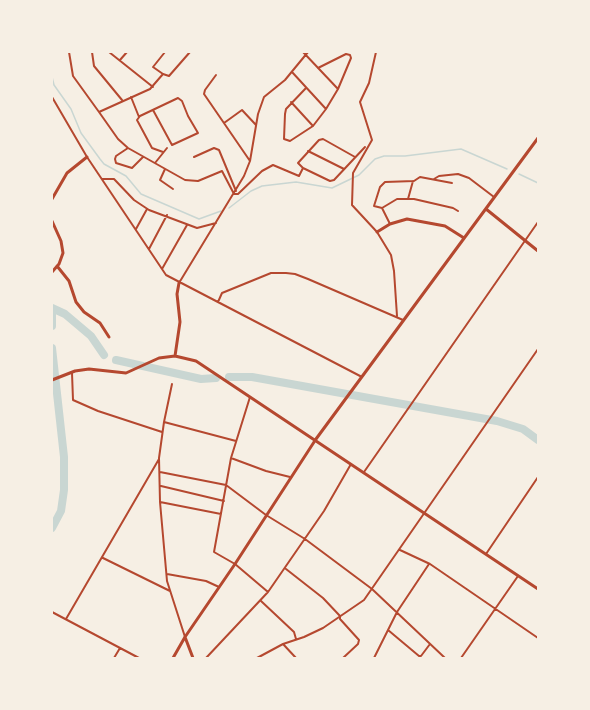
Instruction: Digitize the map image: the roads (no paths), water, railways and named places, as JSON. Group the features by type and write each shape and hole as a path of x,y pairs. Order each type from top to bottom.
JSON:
{"street":[{"path":"69,52 73,76 118,139 128,148 184,180 198,181 222,171 234,194"},
{"path":"92,52 94,66 122,100"},
{"path":"109,52 152,87"},
{"path":"120,60 127,52"},
{"path":"165,52 153,67 162,74 169,76 190,52"},
{"path":"376,52 369,83 360,100 372,140 353,176 352,202 353,209 377,232 390,255 392,261 397,316"},
{"path":"175,356 180,322 177,294 179,283 236,191 250,161 256,125 264,97 292,72 306,53 338,89"},
{"path":"306,88 291,102 285,114 284,139 290,141 313,126 338,89 351,58 350,54 346,54 318,68"},
{"path":"292,72 326,108"},
{"path":"99,112 152,87 162,74"},
{"path":"216,75 205,90 204,94 250,161"},
{"path":"52,97 87,157 166,274 179,283 362,377"},
{"path":"131,97 139,117 137,120 152,148 163,152"},
{"path":"139,117 178,98 182,100 188,116 198,133 172,145 154,110"},
{"path":"291,102 313,126"},
{"path":"224,123 242,110 256,125"},
{"path":"173,658 185,637 235,564 316,439 538,138"},
{"path":"356,157 323,140 319,140 298,162 303,168 330,181 334,180 356,157 365,147"},
{"path":"128,148 116,156 116,162 132,168 143,157"},
{"path":"155,163 167,148"},
{"path":"194,157 214,148 219,150 236,191"},
{"path":"308,151 344,169"},
{"path":"52,199 67,173 87,157"},
{"path":"234,194 238,194 262,171 272,165 298,177 303,168"},
{"path":"165,169 160,180 173,189"},
{"path":"433,179 439,176 458,174 469,178 494,197"},
{"path":"452,183 420,177 412,181 385,182 380,187 374,206 382,208 397,199 408,199 453,208 458,211"},
{"path":"102,179 114,179 134,200 147,209 200,228 216,223"},
{"path":"408,199 412,181"},
{"path":"382,208 390,224"},
{"path":"136,229 147,209"},
{"path":"486,209 538,251"},
{"path":"149,249 167,215"},
{"path":"377,232 399,220 413,220 445,226 464,238"},
{"path":"52,221 62,248 61,260 52,272"},
{"path":"364,472 538,222"},
{"path":"162,269 187,224"},
{"path":"57,266 69,281 76,302 84,312 100,324 109,337"},
{"path":"218,302 222,293 271,273 286,273 295,274 404,320"},
{"path":"257,658 283,644 323,628 364,600 538,349"},
{"path":"52,380 72,372 89,369 126,373 159,358 175,356 196,361 316,439 538,589"},
{"path":"72,372 73,400 98,411 162,432"},
{"path":"172,384 162,432 159,458 161,486 160,502 166,574 170,591 193,658"},
{"path":"250,397 231,458 214,552 235,564 268,592"},
{"path":"164,422 236,441"},
{"path":"66,619 103,558 159,458"},
{"path":"231,458 266,471 291,477"},
{"path":"206,658 268,592 286,568 324,511 352,463"},
{"path":"160,472 226,485 266,515 305,540 372,589 445,658"},
{"path":"486,554 538,477"},
{"path":"161,486 224,501"},
{"path":"160,502 221,514"},
{"path":"400,550 430,564 538,638"},
{"path":"103,558 170,591"},
{"path":"374,658 397,612 430,564"},
{"path":"286,568 323,598 340,616 340,620 359,640 358,644 344,658"},
{"path":"166,574 206,581 219,587"},
{"path":"461,658 518,576"},
{"path":"260,601 294,632 296,639"},
{"path":"52,612 139,658"},
{"path":"388,630 419,656 421,656 430,644"},
{"path":"283,644 296,658"},
{"path":"114,658 120,648"},
{"path":"264,658 266,653"}],"waterway":[{"path":"52,77 54,85 71,109 81,133 100,159 104,164 126,176 141,194 199,219 221,211"},
{"path":"229,208 251,191 262,186 296,182 332,188 359,175 375,159 384,156 405,156 461,149 507,169"},
{"path":"519,174 538,183"},
{"path":"52,308 65,314 91,336 104,355"},
{"path":"52,308 52,326"},
{"path":"52,348 64,457 64,490 61,511 52,528"},
{"path":"116,360 201,379 216,378"},
{"path":"229,377 252,377 497,421 523,429 538,440"}]}
